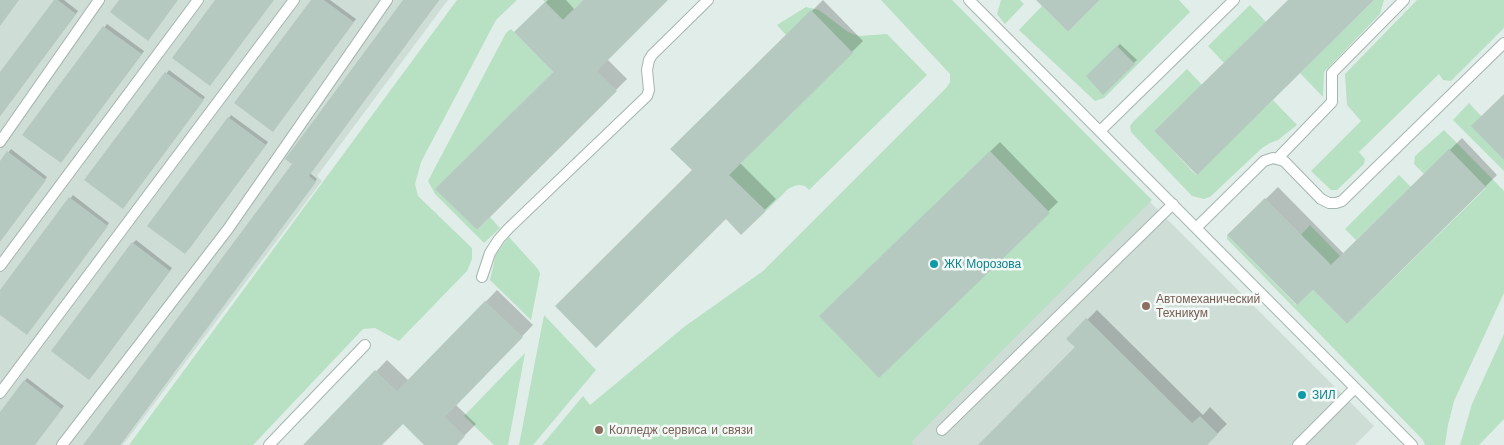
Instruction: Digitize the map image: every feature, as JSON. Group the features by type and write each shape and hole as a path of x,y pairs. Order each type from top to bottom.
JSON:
{"lane":[{"path":"0,142 99,0"},
{"path":"0,266 198,0"},
{"path":"0,393 294,0"},
{"path":"62,445 228,229 387,0"},
{"path":"482,278 490,253 499,239 647,96 649,90 648,64 652,55 708,0"},
{"path":"1100,131 1234,0"},
{"path":"1278,158 1332,102 1332,73 1404,0"},
{"path":"973,1 1412,445"},
{"path":"1196,228 1264,160 1273,158 1284,161 1321,199 1336,203 1342,201 1504,43"},
{"path":"942,430 1173,204"},
{"path":"269,445 365,345"},
{"path":"1298,445 1355,388"}],"shaded area":[{"path":"0,0 448,0 317,176 322,181 123,445 0,445"},
{"name":"Автомеханический Техникум","path":"1146,198 1374,426 1355,445 906,445"}],"green space":[{"path":"457,0 517,0 496,20 421,162 415,184 418,196 472,248 472,259 467,271 399,341 375,328 363,329 253,445 129,445"},
{"path":"543,0 583,0 563,20"},
{"path":"881,0 952,0 1152,200 911,442 914,445 542,445 583,396 590,405 684,327 763,271 947,87 950,82 950,74"},
{"path":"1001,0 1020,0 1024,4 1005,24 997,14"},
{"path":"1100,0 1179,0 1190,12 1104,98 1095,101 1019,30 1042,6 1068,32"},
{"path":"1374,0 1384,0 1380,14 1324,72 1323,97 1300,73"},
{"path":"1417,0 1504,0 1504,28 1451,81 1443,80 1439,74 1359,152 1365,159 1364,164 1337,190 1331,190 1311,171 1361,121 1347,105 1345,74"},
{"path":"1250,5 1266,22 1224,63 1208,46"},
{"path":"806,7 819,10 848,32 859,36 887,34 927,75 809,190 805,186 794,186 788,189 766,211 729,175 852,53 786,35 777,25"},
{"path":"511,29 553,72 436,189 477,230 490,217 500,228 484,243 435,194 428,181 506,33"},
{"path":"1187,69 1202,85 1154,131 1196,175 1273,100 1297,125 1278,140 1262,148 1210,197 1204,199 1192,196 1131,132 1130,126"},
{"path":"1469,103 1481,116 1504,160 1504,171 1453,120"},
{"path":"1444,130 1504,191 1504,293 1454,401 1445,445 1425,445 1423,440 1227,239 1227,235 1296,305 1313,290 1347,324 1486,188 1424,174 1414,164 1415,156"},
{"path":"1399,175 1411,187 1356,240 1345,229"},
{"path":"1310,225 1340,256 1331,265 1301,235"},
{"path":"509,237 538,269 540,274 531,320 490,280 496,254"},
{"path":"544,315 596,370 533,445 519,445"},
{"path":"1504,334 1504,419 1479,445 1460,445 1472,404"},
{"path":"525,353 508,445 494,445 464,416"}],"building":[{"path":"0,0 19,0 0,26"},
{"path":"54,0 58,0 76,14 0,116 0,72"},
{"path":"119,0 178,0 148,41 110,12"},
{"path":"215,0 274,0 210,86 172,58"},
{"path":"311,0 324,0 354,22 273,132 234,103"},
{"path":"403,0 439,0 309,176 316,182 120,445 83,445 292,164 285,159"},
{"path":"583,0 668,0 597,71 617,91 477,230 435,189 553,72 514,32 545,2 563,20"},
{"path":"1036,0 1100,0 1068,32"},
{"path":"1288,0 1374,0 1197,175 1154,131"},
{"path":"811,10 853,53 729,175 766,211 741,235 726,219 596,348 555,306 692,170 670,149"},
{"path":"103,26 142,54 61,163 22,135"},
{"path":"1117,46 1135,64 1103,95 1086,76"},
{"path":"165,72 204,100 123,209 84,180"},
{"path":"1504,94 1504,160 1471,126"},
{"path":"228,117 266,145 185,254 147,226"},
{"path":"1449,149 1486,187 1347,324 1313,290 1297,305 1227,235 1265,198 1331,265"},
{"path":"7,151 46,180 0,242 0,161"},
{"name":"ЖК Морозова","path":"990,151 1050,213 879,378 819,316"},
{"path":"69,197 108,226 27,335 0,315 0,290"},
{"path":"132,242 170,271 89,380 51,351"},
{"path":"485,301 523,337 445,417 465,436 457,445 424,445 403,424 382,445 303,445 375,370 397,391"},
{"path":"1086,318 1192,423 1200,416 1218,434 1207,445 978,445 1075,347 1066,339"},
{"path":"24,380 62,409 35,445 0,445 0,412"}],"place":[{"name":"ЖК Морозова","path":"934,264"},
{"name":"Автомеханический Техникум","path":"1146,306"},
{"name":"ЗИЛ","path":"1302,395"},
{"name":"Колледж сервиса и связи","path":"599,430"}]}
